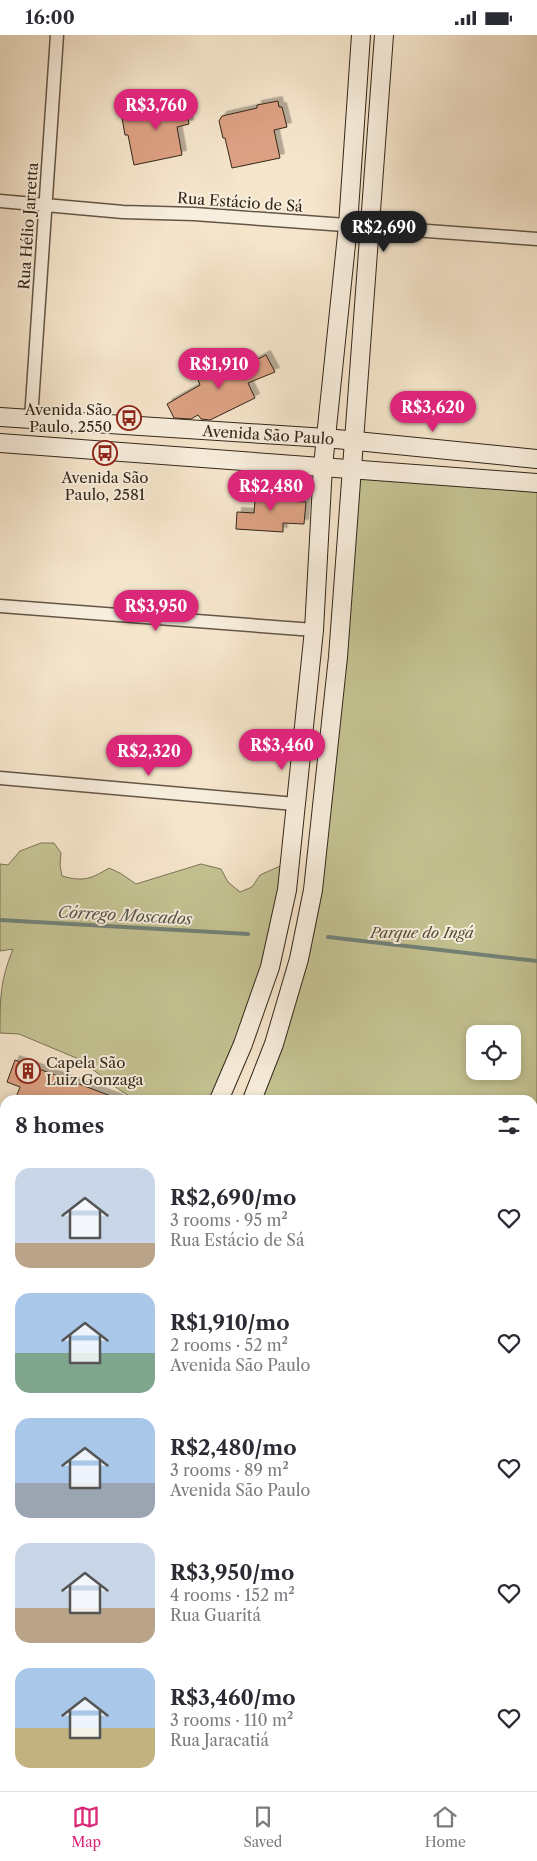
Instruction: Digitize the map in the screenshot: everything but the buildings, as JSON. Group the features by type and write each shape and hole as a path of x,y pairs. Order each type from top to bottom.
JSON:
{"main road":[{"path":"221,1095 244,1044 270,967 286,890 314,630 323,466 348,225 361,35"},
{"path":"254,1095 274,1044 299,959 314,891 338,657 384,35"},
{"name":"Avenida São Paulo","path":"0,417 326,438 537,459"},
{"name":"Avenida São Paulo","path":"0,443 537,483"}],"street":[{"name":"Rua Hélio Jarretta","path":"31,419 56,35"},
{"name":"Rua Estácio de Sá","path":"0,201 123,212 194,214 537,239"},
{"path":"0,606 314,630"},
{"path":"0,778 295,804"}],"green space":[{"name":"Parque do Ingá","path":"356,472 537,487 537,1095 256,1095 301,961"},
{"path":"41,843 54,843 61,853 60,865 62,876 76,879 87,878 109,868 136,884 201,864 221,869 228,882 240,892 252,887 260,875 289,862 268,966 217,1095 128,1095 81,1060 19,1034 0,1033 2,990 5,971 13,949 0,951 0,864 8,865 20,851"}],"waterway":[{"name":"Córrego Moscados","path":"0,920 248,934"},
{"name":"Córrego Moscados","path":"328,937 537,961"}],"place":[{"name":"Avenida São Paulo, 2550","path":"129,418"},
{"name":"Avenida São Paulo, 2581","path":"105,453"},
{"name":"Capela São Luiz Gonzaga","path":"28,1071"}]}
